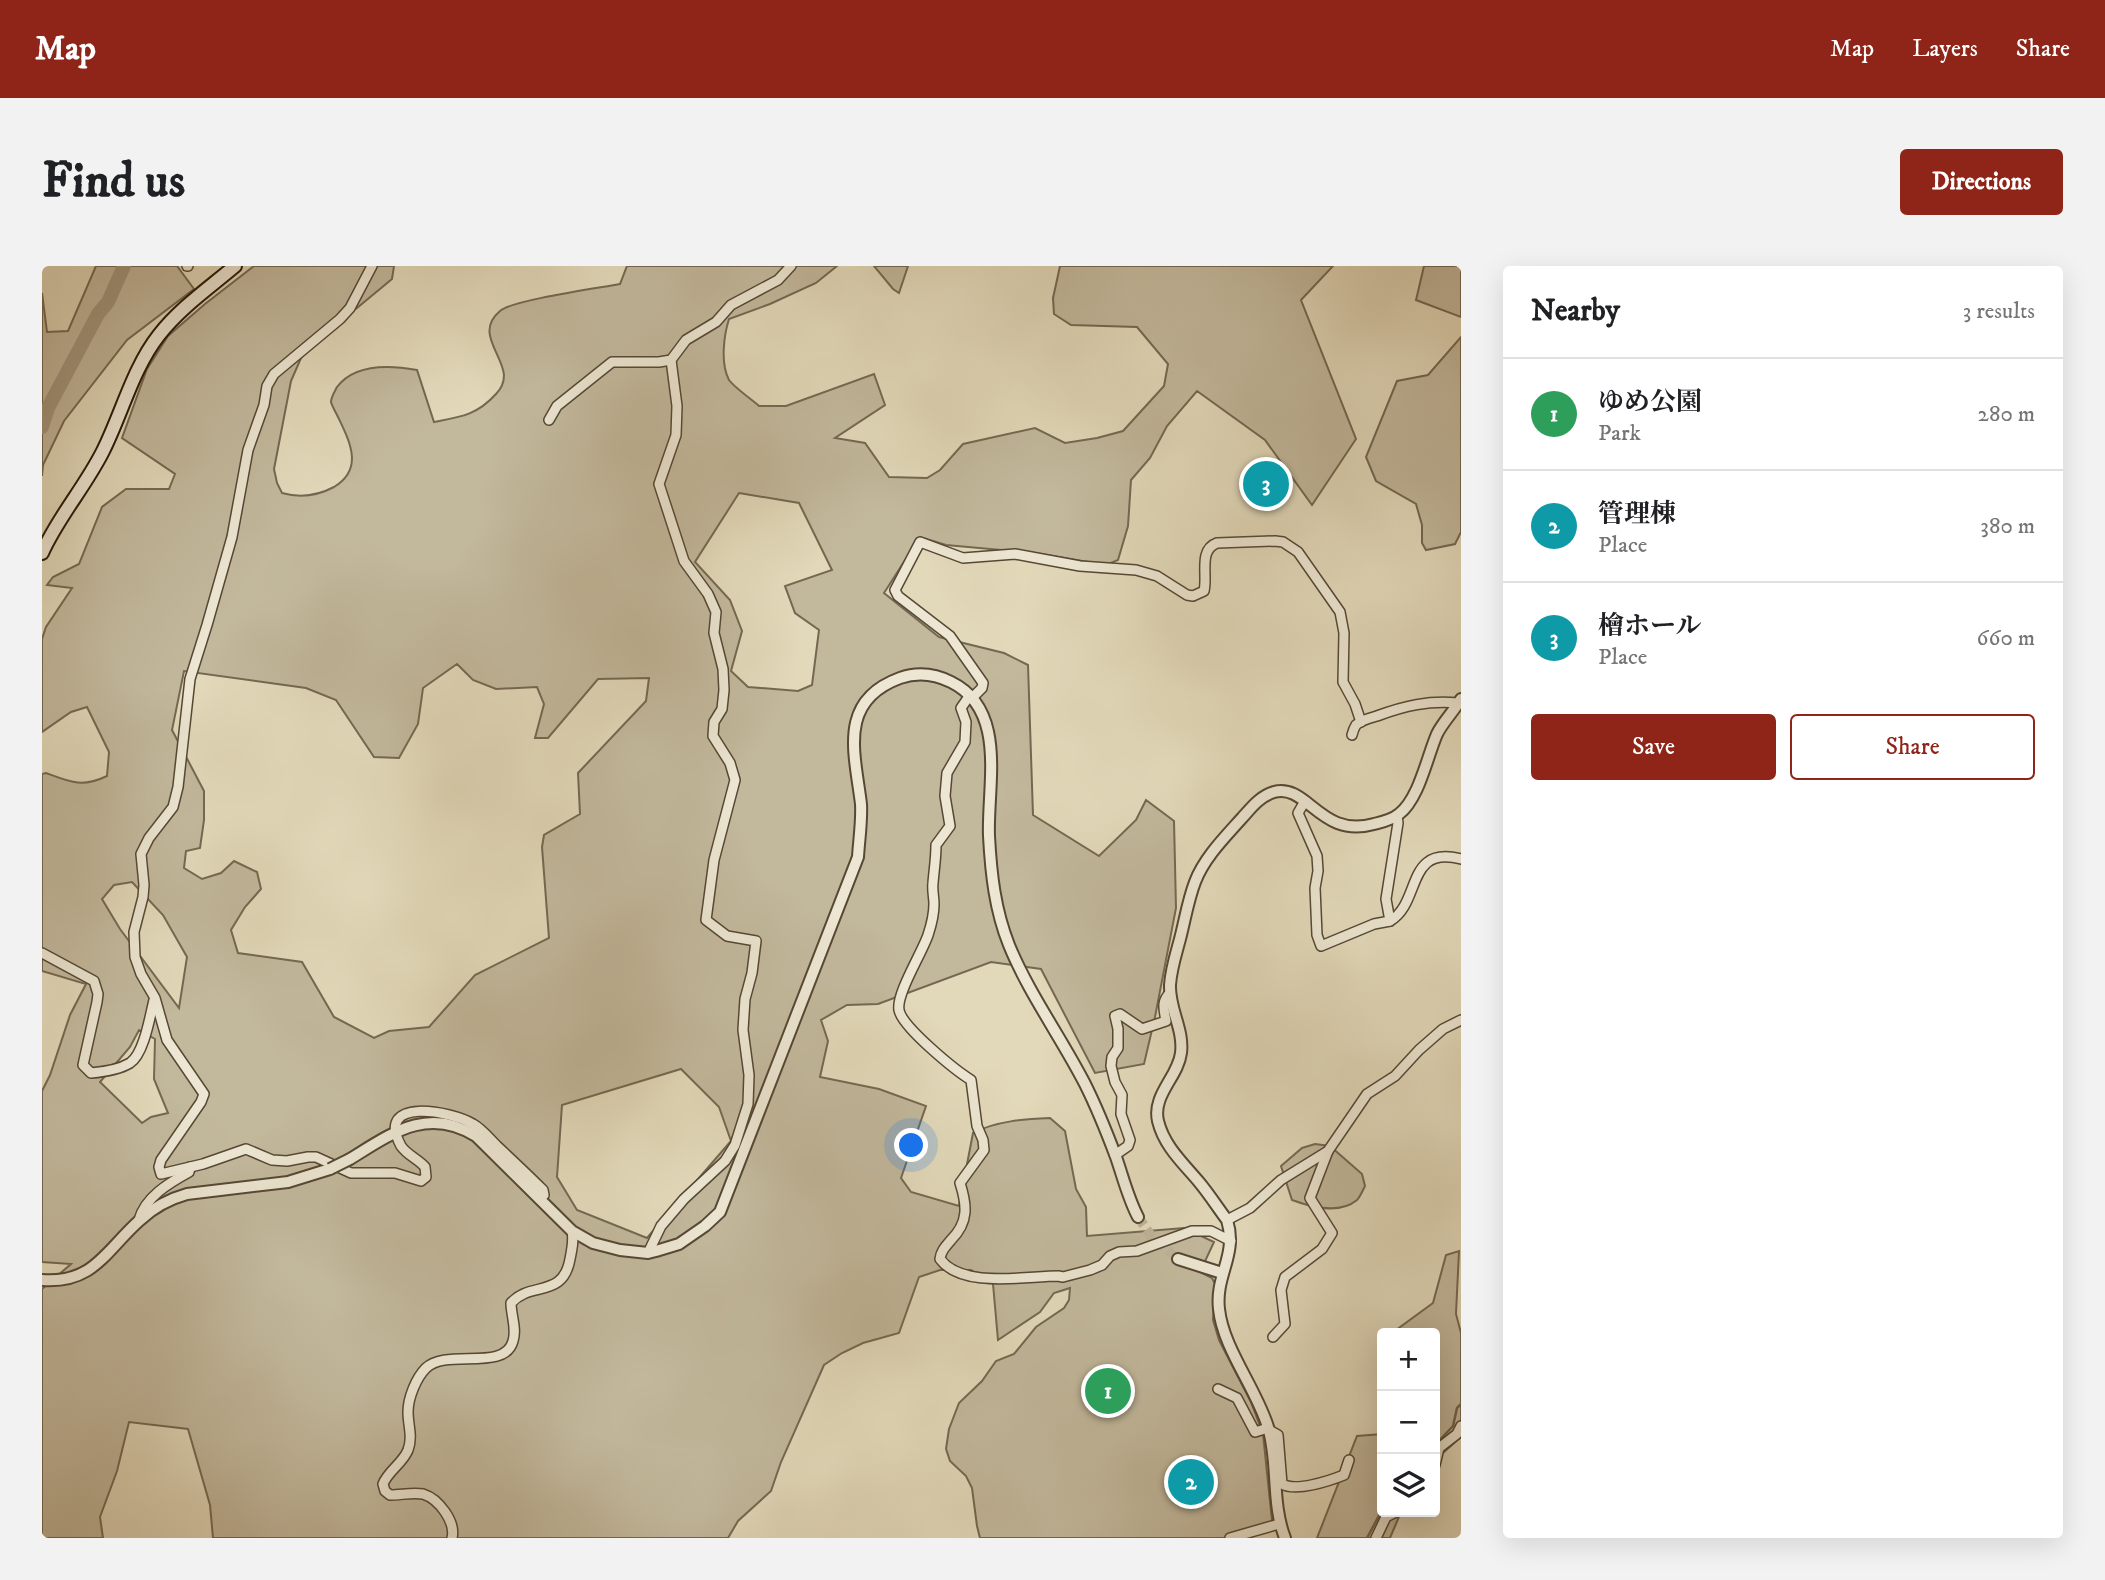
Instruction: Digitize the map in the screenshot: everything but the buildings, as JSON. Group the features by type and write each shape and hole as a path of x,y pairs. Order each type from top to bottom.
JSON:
{"main road":[{"path":"42,553 102,453 144,358 159,335 175,317 235,266"}],"street":[{"path":"372,266 350,308 274,374 267,386 264,405 248,450 232,537 190,679 178,787 173,807 149,838 141,854 143,897 136,919 134,944 141,974 155,998 167,1040 204,1094 161,1160 161,1174 246,1149 272,1160 316,1157 351,1173 395,1173 417,1181 424,1180 425,1167 404,1150 396,1132"},
{"path":"549,420 557,407 612,362 671,360 686,340 716,322 731,305 778,280 791,266"},
{"path":"648,1253 661,1226 684,1199 725,1161 735,1145 748,1104 749,1074 743,1030 744,1009 756,941 727,936 706,920 714,860 735,780 730,763 713,736 714,722 722,709 723,690 723,669 714,633 716,612 708,594 684,561 659,484 676,435 677,406 671,360"},
{"path":"1231,1241 1211,1231 1192,1231 1137,1251 1119,1252 1110,1256 1102,1265 1063,1277 977,1279 946,1266 940,1259 942,1250 964,1223 966,1204 960,1183 982,1155 983,1140 977,1126 971,1080 951,1068 903,1019 898,1005 929,933 934,906 936,845 950,827 945,796 947,773 965,742 966,722 961,708 982,688 983,683 950,636 898,596 895,590 920,542 963,558 1015,554 1080,566 1136,570 1157,576 1193,596 1204,591 1206,552 1211,545 1283,542 1297,552 1340,612 1344,633 1342,676 1361,722"},
{"path":"42,1280 60,1282 76,1277 100,1262 139,1220 161,1204 187,1194 288,1182 330,1169 396,1132 425,1122 448,1123 463,1128 491,1150 572,1231 593,1243 648,1253 679,1244 705,1226 720,1212 858,857 861,806 853,738 860,710 872,694 890,682 917,674 945,679 971,696 983,715 988,732 991,770 989,832 996,906 1009,946 1085,1084 1138,1217"},
{"path":"1352,735 1355,726 1361,722 1422,702 1460,701"},
{"path":"1285,1538 1279,1524 1268,1429 1257,1398 1222,1328 1218,1291 1231,1241 1227,1220 1177,1157 1158,1123 1156,1109 1179,1062 1181,1052 1182,1039 1170,993 1171,973 1195,883 1211,855 1231,830 1265,796 1273,792 1292,793 1335,824 1350,828 1363,827 1397,816 1413,796 1439,730 1460,701"},
{"path":"1305,801 1298,813 1317,856 1317,935 1321,946 1374,924 1390,921 1402,911 1415,876 1427,862 1443,856 1461,859"},
{"path":"1390,921 1386,899 1397,816"},
{"path":"42,953 94,981 98,994 97,1002 83,1065 91,1073 127,1065 134,1060 143,1041 155,998"},
{"path":"1115,1155 1128,1146 1130,1140 1121,1114 1122,1095 1111,1066 1112,1057 1118,1048 1115,1016 1120,1014 1142,1028 1166,1021 1163,1004 1170,993"},
{"path":"1273,1337 1285,1324 1281,1290 1285,1277 1322,1249 1332,1233 1310,1198 1328,1152 1367,1094 1395,1076 1443,1029 1461,1020"},
{"path":"1227,1220 1250,1208 1281,1180 1328,1152"},
{"path":"139,1220 144,1206 170,1183 189,1172 190,1167"},
{"path":"452,1538 454,1532 450,1519 432,1498 413,1493 390,1495 383,1484 407,1451 411,1435 408,1412 417,1380 435,1361 493,1357 510,1347 514,1339 511,1303 519,1296 554,1286 562,1279 569,1268 574,1238 572,1231"},
{"path":"1178,1259 1222,1273"},
{"path":"1218,1389 1237,1398 1255,1432 1268,1429 1278,1434 1282,1484 1288,1488 1324,1482 1344,1475 1349,1460"},
{"path":"1438,1454 1439,1448 1457,1434 1461,1426"},
{"path":"1376,1538 1386,1517"},
{"path":"1230,1538 1279,1524"}],"shaded area":[{"path":"96,266 177,266 194,289 127,340 64,421 43,465 42,476 42,293 47,332 68,331"},
{"path":"254,266 394,266 392,279 327,328 301,358 291,381 274,469 282,493 302,496 334,487 343,480 352,464 347,436 331,402 337,387 344,379 374,368 417,370 434,422 468,414 489,401 503,383 504,375 492,343 490,327 500,311 508,307 620,284 627,266 837,266 816,283 729,319 724,341 726,373 729,380 759,406 786,406 874,374 885,405 835,438 865,443 889,477 927,478 940,470 963,444 1035,428 1065,443 1123,431 1164,386 1168,364 1137,327 1071,325 1054,314 1053,298 1060,266 1333,266 1301,300 1356,439 1312,505 1265,440 1197,391 1167,426 1150,458 1131,480 1128,526 1118,560 1106,565 1035,553 946,545 920,537 884,593 939,637 1004,653 1028,665 1033,815 1099,856 1136,820 1146,800 1174,821 1176,908 1144,1064 1095,1073 1041,969 991,962 878,1004 847,1005 821,1020 828,1041 820,1077 879,1089 926,1106 901,1178 911,1192 959,1206 973,1133 1001,1123 1050,1118 1065,1131 1076,1189 1086,1207 1087,1236 1184,1228 1214,1242 1200,1272 1212,1278 1215,1284 1213,1320 1219,1340 1251,1402 1263,1434 1273,1530 1245,1538 980,1538 972,1488 966,1476 950,1461 946,1449 949,1429 959,1403 982,1381 996,1361 1014,1354 1036,1327 1064,1308 1069,1300 1070,1288 1054,1293 1040,1312 998,1340 993,1284 971,1270 940,1270 919,1277 899,1333 863,1343 824,1365 771,1491 738,1521 728,1538 213,1538 210,1505 188,1429 129,1422 117,1471 100,1517 103,1538 42,1538 42,1289 71,1264 42,1262 42,1091 70,1015 86,984 42,971 42,774 83,783 98,780 107,776 109,752 87,707 71,712 42,732 42,639 46,627 72,588 47,585 53,577 79,564 102,507 126,489 169,489 175,474 122,438 147,369 168,336","holes":["739,493 799,503 832,570 785,586 795,613 819,630 812,685 798,691 748,687 731,671 742,631 730,600 695,562","457,664 473,680 496,689 537,687 544,704 535,738 548,738 598,679 649,678 646,701 578,773 580,814 544,835 542,847 549,938 475,975 429,1027 389,1031 374,1038 334,1017 302,962 238,953 231,930 245,907 261,889 257,872 234,861 221,873 202,879 184,868 186,851 200,848 204,791 172,730 184,671 306,688 336,700 374,757 399,758 418,724 423,688","132,882 163,915 187,957 179,1008 120,929 102,899 114,885","139,1030 155,1039 154,1079 168,1113 151,1117 142,1123 100,1082 130,1047","681,1069 719,1107 731,1141 647,1238 577,1210 557,1177 562,1105"]},
{"path":"874,266 908,266 899,293 893,289"},
{"path":"1424,266 1461,266 1461,317 1416,300"},
{"path":"1461,337 1461,532 1455,544 1426,550 1422,543 1422,525 1416,504 1376,481 1366,457 1397,381 1428,375"},
{"path":"1315,1144 1330,1146 1362,1174 1365,1186 1357,1200 1350,1205 1316,1207 1292,1200 1281,1166 1302,1148"},
{"path":"1459,1251 1456,1314 1461,1333 1461,1437 1440,1456 1440,1328 1399,1328 1433,1303 1446,1255"},
{"path":"1377,1434 1377,1517 1399,1517 1390,1538 1317,1538 1357,1436"}],"waterway":[{"path":"42,427 48,408 98,314 108,302 124,266"},
{"path":"1440,1440 1453,1426 1457,1408 1461,1404"},
{"path":"1367,1538 1378,1517"}],"tunnel":[{"path":"1138,1217 1152,1237 1178,1259"}],"place":[{"name":"檜ホール","path":"1266,484"},
{"name":"ゆめ公園","path":"1108,1391"},
{"name":"管理棟","path":"1191,1482"}]}
